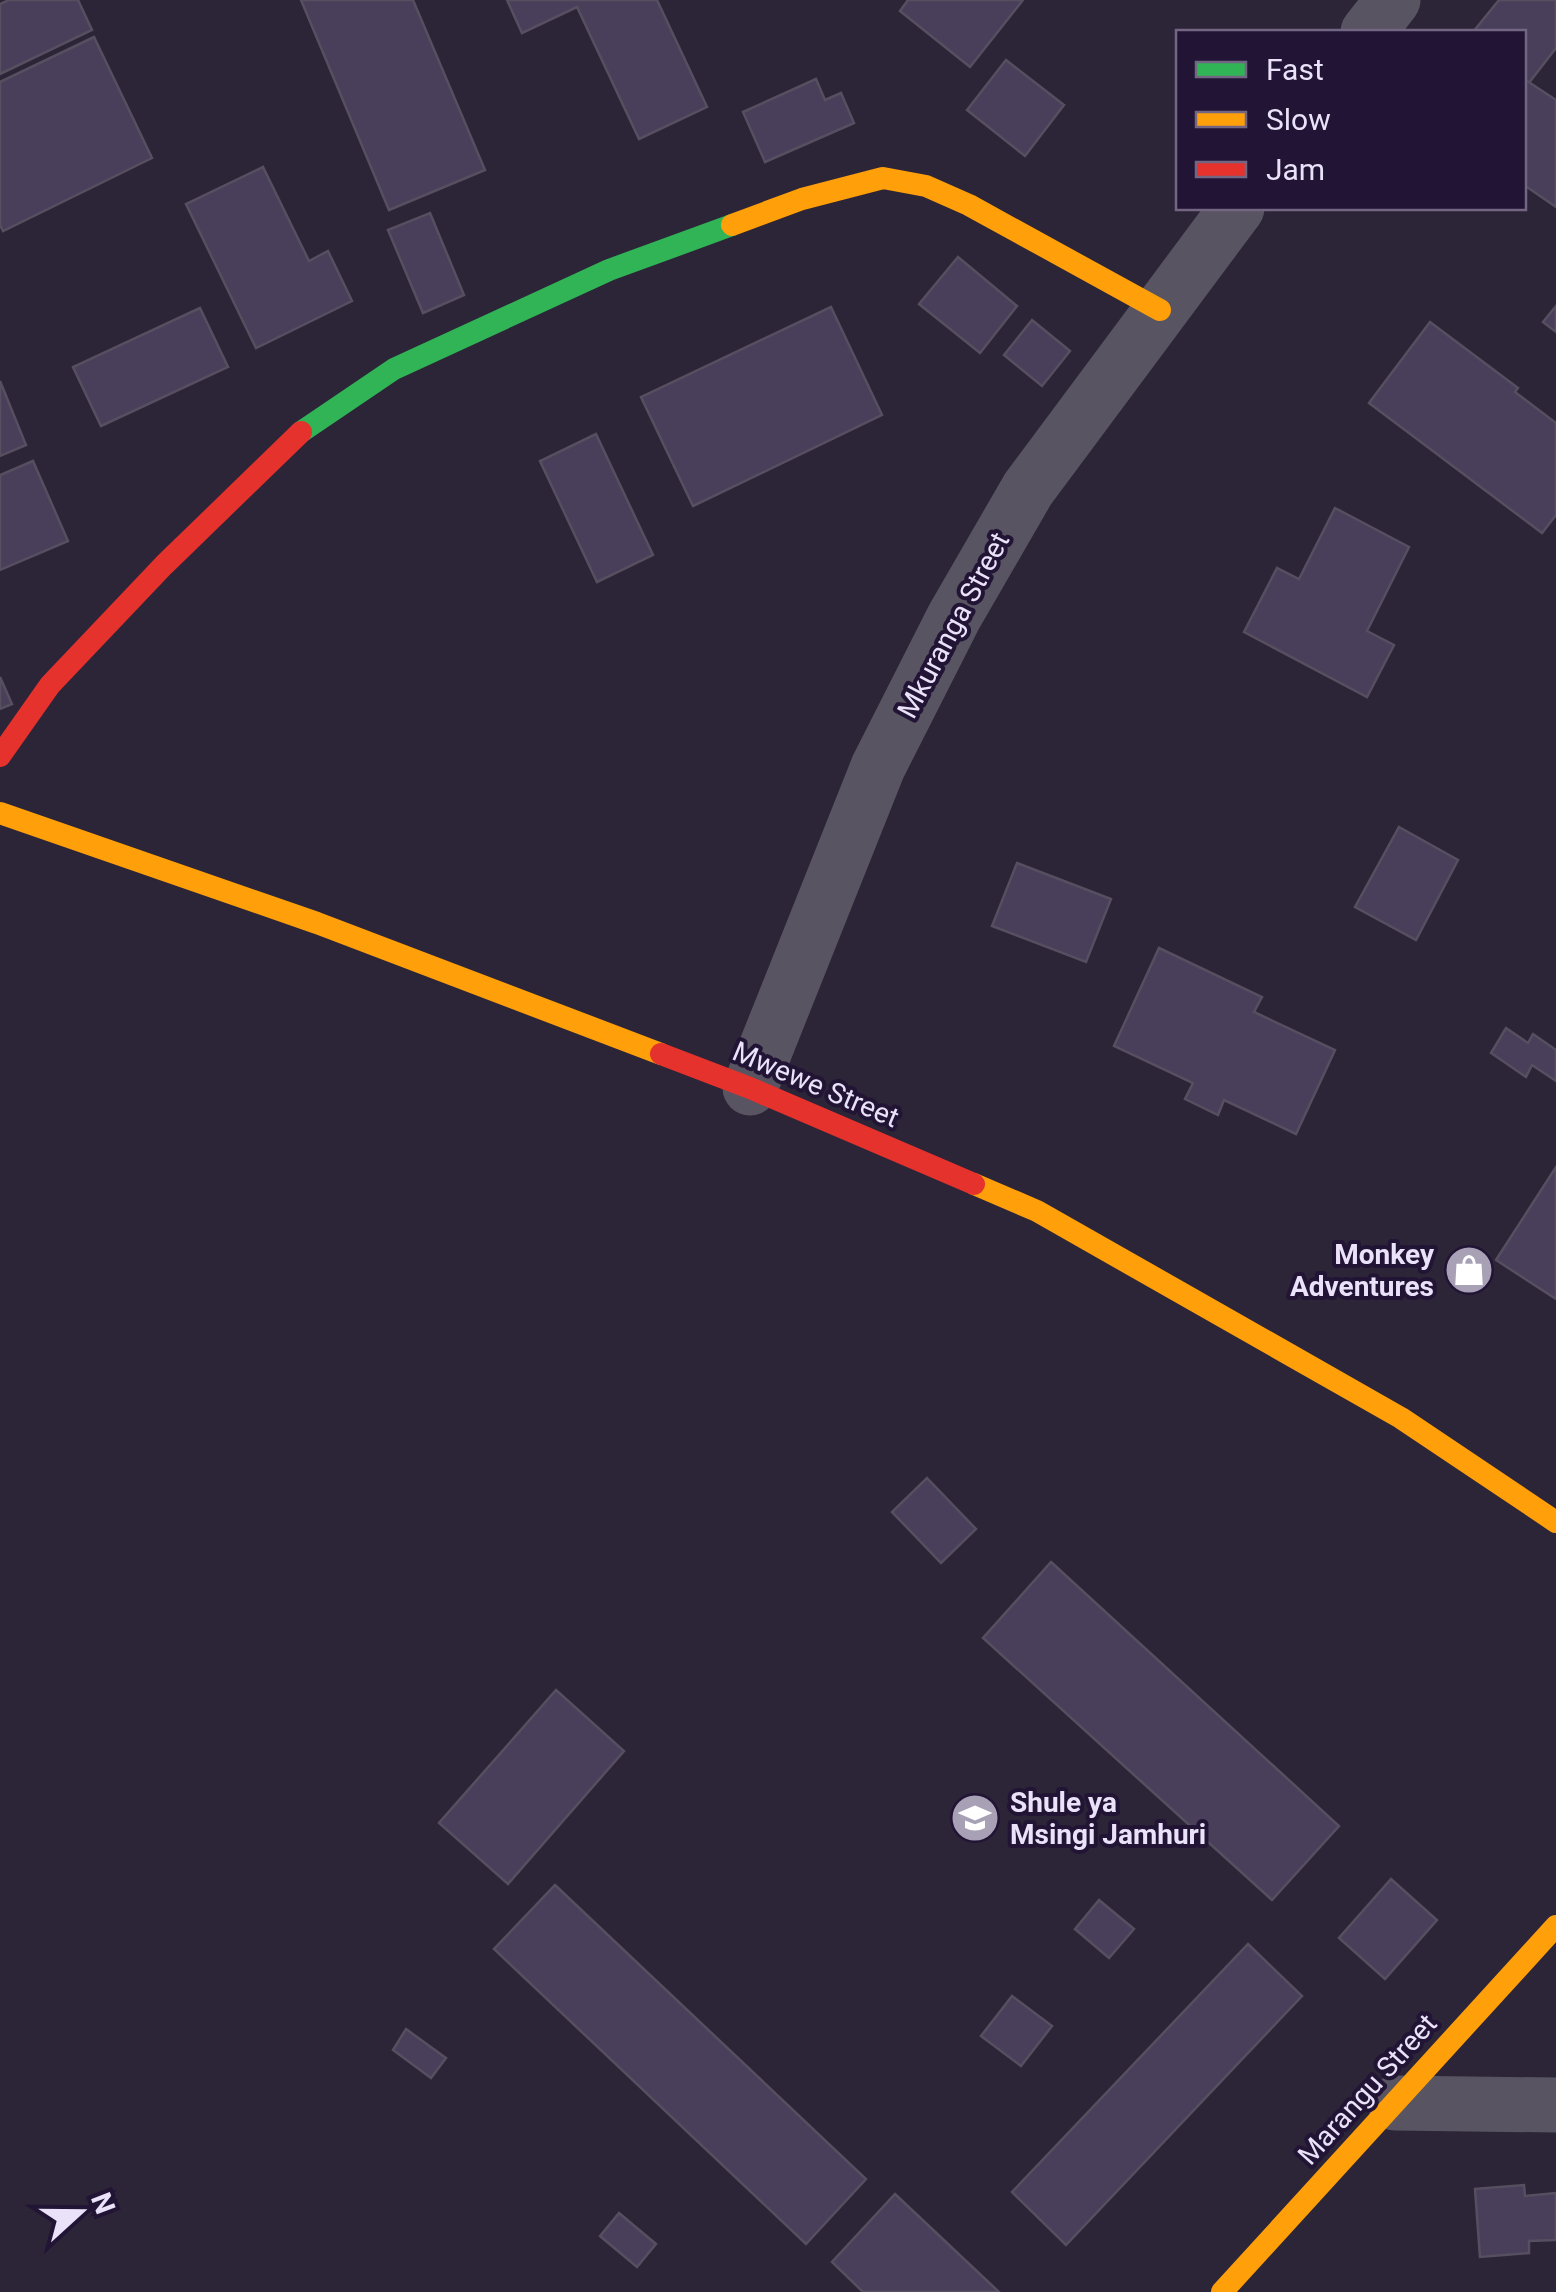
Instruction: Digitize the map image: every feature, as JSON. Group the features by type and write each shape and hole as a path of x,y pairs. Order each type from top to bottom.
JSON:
{"street":[{"path":"1370,30 1393,0"},
{"path":"0,756 50,684 164,564 296,435 394,369 609,270 802,199 883,178 926,186 968,205 1160,310"},
{"name":"Mkuranga Street","path":"750,1088 878,767 954,617 1028,490 1235,210"},
{"name":"Mwewe Street","path":"0,813 317,922 750,1088 1037,1210 1402,1418 1556,1522"},
{"name":"Marangu Street","path":"1222,2292 1556,1926"},
{"path":"1395,2103 1556,2104"}],"building":[{"path":"9,0 78,0 92,30 0,74 0,4"},
{"path":"301,0 413,0 485,170 389,210"},
{"path":"507,0 657,0 707,107 639,139 577,7 522,33"},
{"path":"908,0 1023,0 970,67 900,11"},
{"path":"1499,0 1556,0 1556,48 1526,87 1526,30 1475,30"},
{"path":"94,37 152,158 3,231 0,82"},
{"path":"1006,60 1064,105 1025,156 967,110"},
{"path":"816,79 825,100 841,93 854,123 765,162 743,112"},
{"path":"1526,80 1556,100 1556,207 1526,186"},
{"path":"263,167 309,261 328,251 352,301 256,348 186,204"},
{"path":"430,213 464,295 423,313 388,230"},
{"path":"958,257 1017,306 980,353 919,304"},
{"path":"1556,306 1556,332 1543,322"},
{"path":"831,307 882,415 693,506 641,397"},
{"path":"200,308 228,367 101,426 73,367"},
{"path":"1032,320 1070,351 1042,386 1004,355"},
{"path":"1430,322 1518,388 1515,392 1556,423 1556,515 1542,533 1369,403"},
{"path":"0,381 26,445 0,456"},
{"path":"596,434 653,555 597,582 540,461"},
{"path":"33,461 68,541 0,570 0,475"},
{"path":"1335,508 1409,547 1367,631 1394,645 1367,697 1244,632 1277,568 1299,579"},
{"path":"0,677 12,704 0,709"},
{"path":"1399,827 1458,860 1416,940 1355,907"},
{"path":"1017,863 1111,899 1086,962 992,926"},
{"path":"1159,948 1262,997 1254,1012 1335,1050 1296,1134 1224,1100 1218,1115 1185,1099 1193,1083 1114,1046"},
{"path":"1506,1028 1528,1043 1533,1034 1556,1050 1556,1081 1532,1065 1526,1077 1491,1053"},
{"path":"1556,1167 1556,1299 1496,1260"},
{"path":"927,1478 976,1529 941,1563 892,1512"},
{"path":"1051,1562 1339,1826 1272,1900 983,1638"},
{"path":"556,1690 624,1751 508,1884 439,1823"},
{"path":"1391,1879 1437,1920 1385,1979 1339,1938"},
{"path":"555,1885 866,2179 806,2244 494,1949"},
{"path":"1099,1900 1134,1929 1109,1958 1075,1929"},
{"path":"1248,1944 1302,1996 1066,2245 1012,2192"},
{"path":"1012,1996 1052,2026 1021,2066 981,2036"},
{"path":"406,2029 446,2058 431,2078 393,2050"},
{"path":"1524,2185 1525,2196 1556,2193 1556,2240 1529,2241 1529,2253 1480,2257 1475,2189"},
{"path":"895,2194 999,2292 863,2292 832,2262"},
{"path":"619,2213 656,2244 637,2267 600,2236"}],"traffic: fast":[{"path":"301,432 394,369 609,270 732,225"}],"traffic: slow":[{"path":"732,225 802,199 883,178 926,186 969,205 1160,310"},
{"path":"0,813 317,923 661,1054"},
{"path":"974,1184 1037,1211 1401,1418 1556,1522"},
{"path":"1222,2292 1556,1926"}],"traffic: jam":[{"path":"0,756 50,685 164,565 301,432"},
{"path":"661,1054 974,1184"}],"place":[{"name":"Monkey Adventures","path":"1469,1270"},
{"name":"Shule ya Msingi Jamhuri","path":"975,1818"}]}
